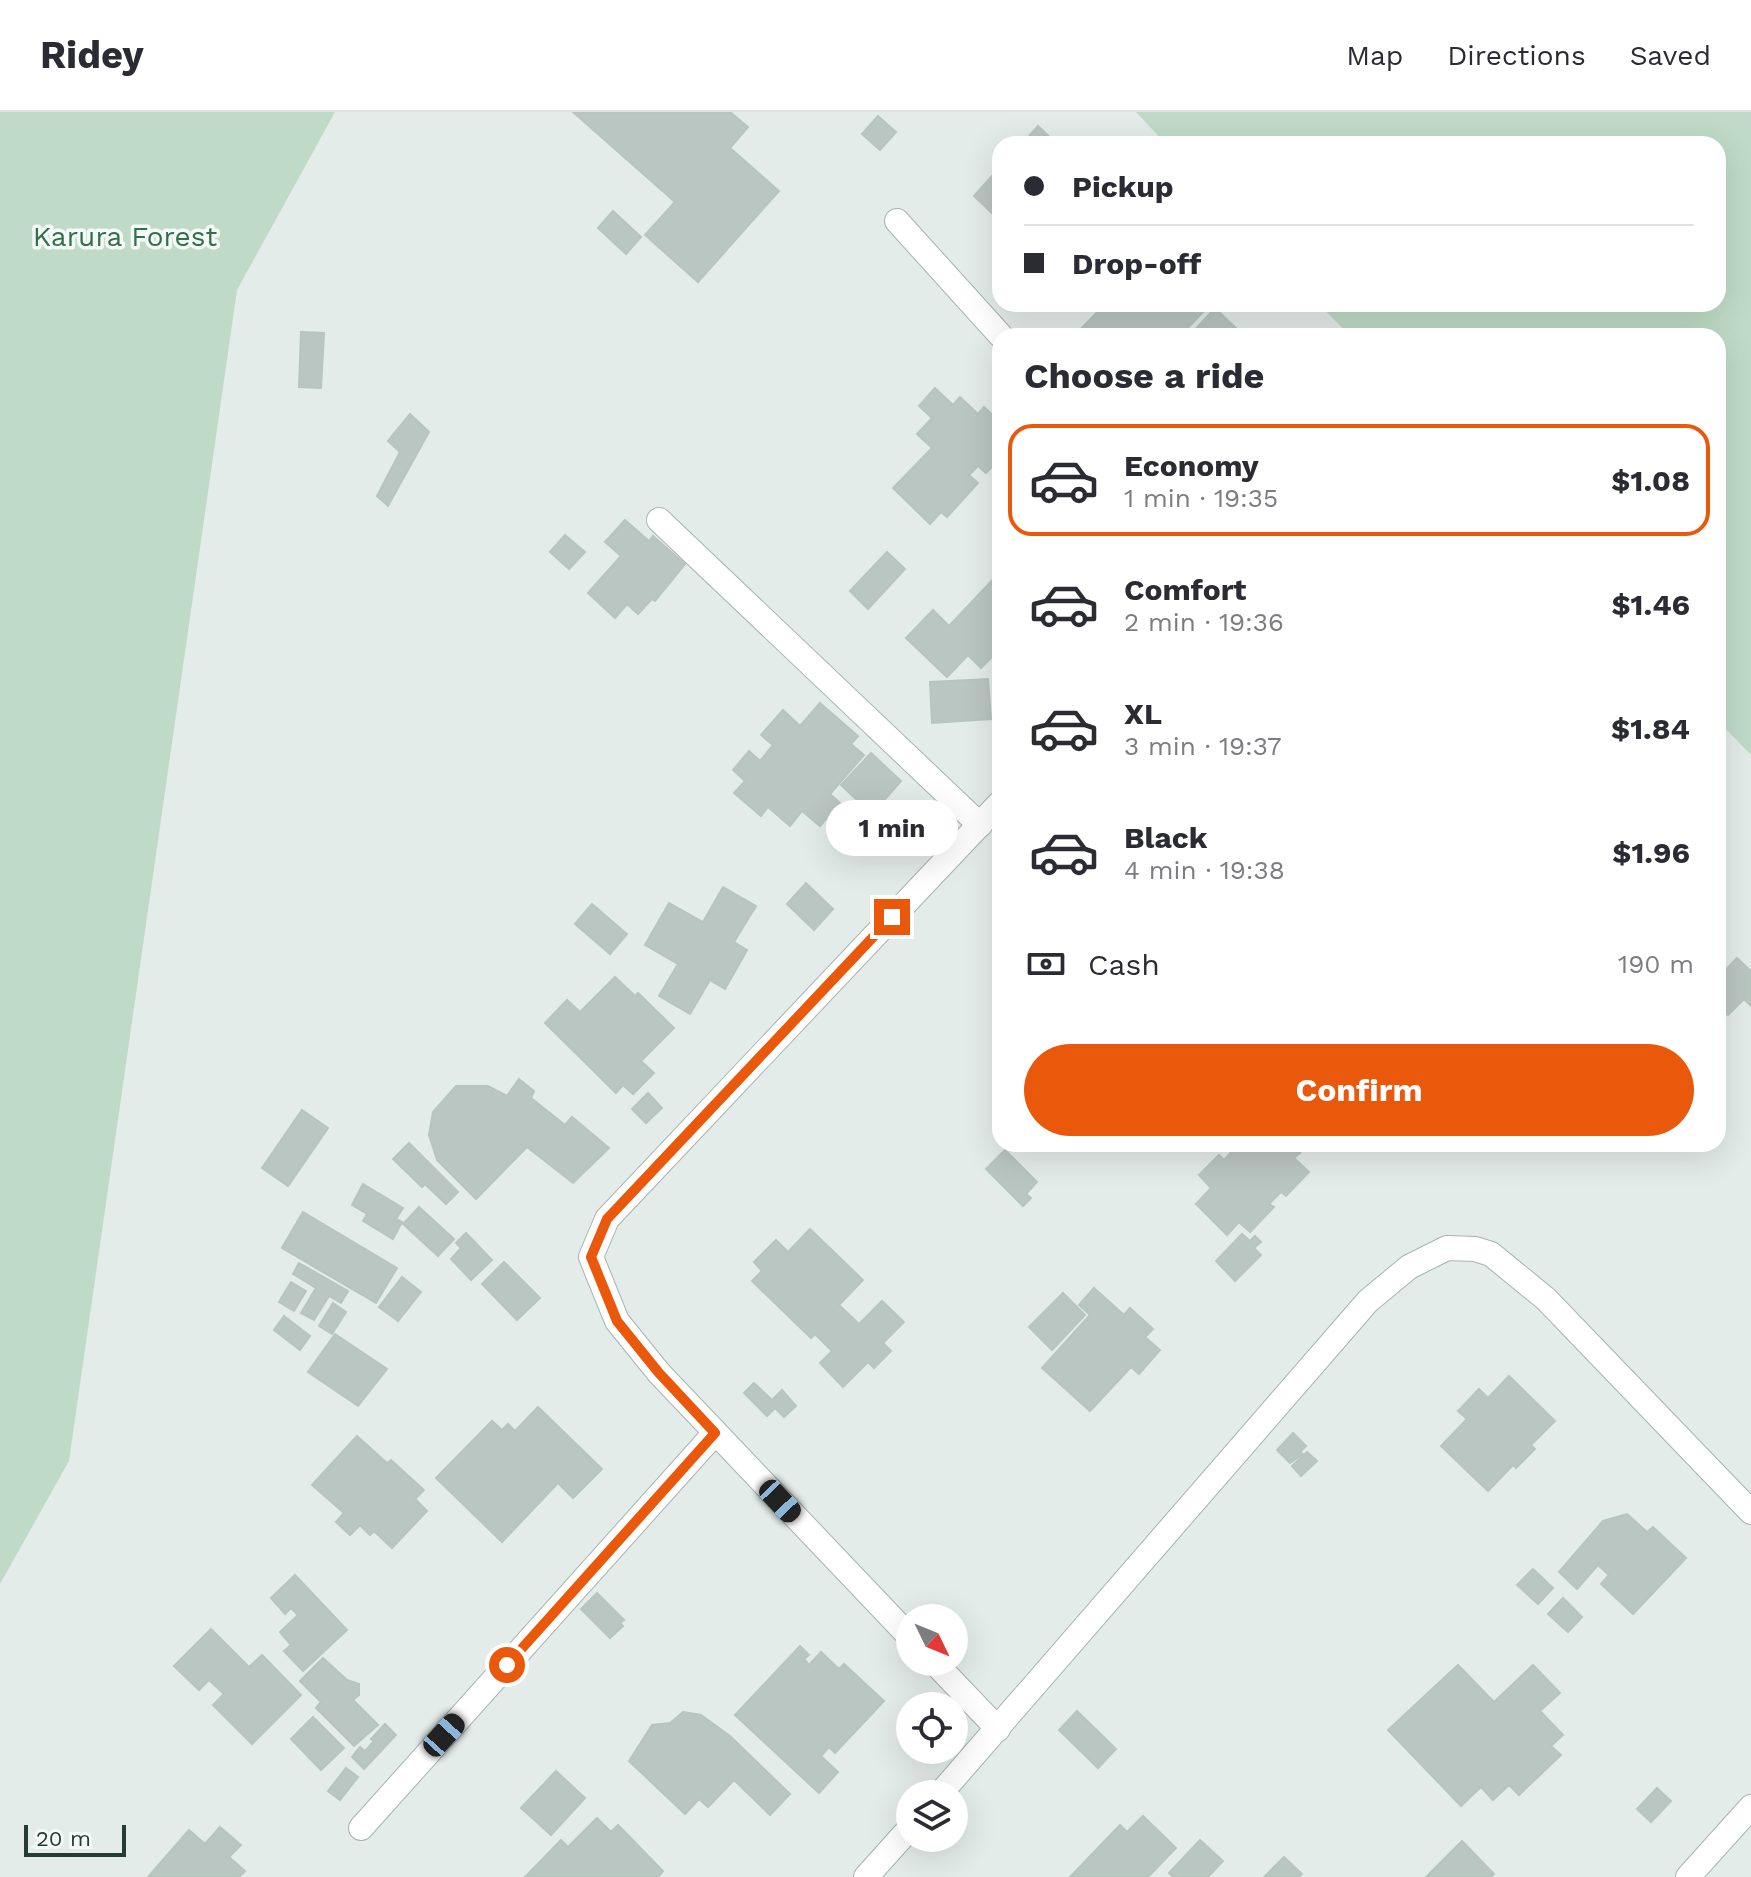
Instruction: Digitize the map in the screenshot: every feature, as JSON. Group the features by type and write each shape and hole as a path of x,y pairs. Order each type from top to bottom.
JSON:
{"street":[{"path":"897,221 994,328"},
{"path":"659,520 980,825"},
{"path":"896,1622 659,1373 617,1321 591,1257 607,1219 992,812"},
{"path":"952,1780 1368,1301 1409,1267 1447,1248 1475,1249 1491,1254 1546,1299 1751,1512"},
{"path":"361,1828 715,1433"},
{"path":"947,1676 998,1729"},
{"path":"1688,1877 1751,1807"},
{"path":"866,1877 896,1844"}],"green space":[{"name":"Karura Forest","path":"0,112 335,112 237,290 69,1461 0,1584"},
{"path":"1136,112 1751,112 1751,755 1726,729 1726,328 1342,328 1327,312 1726,312 1726,136 1158,136"}],"building":[{"path":"573,112 730,112 748,127 730,148 779,191 698,282 645,235 675,202"},
{"path":"878,116 896,132 880,150 862,134"},
{"path":"1038,126 1049,136 1029,136"},
{"path":"992,176 992,213 974,196"},
{"path":"613,211 641,237 626,254 598,228"},
{"path":"1097,312 1203,312 1188,328 1082,328"},
{"path":"1211,312 1219,312 1236,328 1197,328"},
{"path":"301,332 324,333 321,388 299,387"},
{"path":"935,388 953,405 960,397 978,414 984,407 992,414 992,467 986,473 978,466 969,475 978,483 947,517 941,512 930,524 893,488 932,448 917,434 932,418 919,406"},
{"path":"410,414 429,432 388,506 377,496 400,452 388,441"},
{"path":"625,520 649,541 653,536 685,564 655,601 652,599 638,614 627,604 615,618 588,593 621,556 605,542"},
{"path":"565,535 585,552 569,569 550,552"},
{"path":"887,552 905,569 868,609 850,591"},
{"path":"992,580 992,657 981,668 968,655 947,677 906,638 933,610 949,626"},
{"path":"988,679 991,719 932,723 930,682"},
{"path":"820,703 858,736 851,744 864,755 830,794 840,803 820,826 802,811 790,826 768,807 761,816 734,793 745,781 733,770 749,751 760,761 773,745 761,735 783,710 800,726"},
{"path":"871,753 901,781 872,814 841,785"},
{"path":"806,883 833,909 814,930 787,904"},
{"path":"723,887 756,906 734,942 747,950 725,989 710,980 690,1014 659,996 678,964 645,945 669,903 703,922"},
{"path":"592,904 627,934 610,954 575,924"},
{"path":"1737,958 1751,971 1751,1006 1744,999 1728,1015 1726,1013 1726,970"},
{"path":"615,977 635,996 638,993 674,1028 641,1061 654,1073 633,1094 623,1085 616,1093 545,1023 567,1000 580,1012"},
{"path":"519,1079 534,1091 531,1098 565,1125 572,1117 609,1148 573,1183 527,1147 476,1199 437,1160 429,1135 433,1112 456,1086 488,1086 507,1096"},
{"path":"648,1093 662,1108 646,1123 632,1109"},
{"path":"302,1110 328,1128 288,1186 262,1168"},
{"path":"409,1143 458,1192 446,1204 425,1184 422,1187 393,1159"},
{"path":"1003,1152 1007,1152 1037,1182 1026,1194 1031,1198 1023,1206 986,1169"},
{"path":"1231,1152 1299,1152 1294,1158 1309,1172 1286,1196 1281,1192 1269,1204 1274,1207 1250,1232 1239,1222 1227,1235 1196,1204 1211,1188 1199,1175 1219,1155 1224,1160"},
{"path":"363,1184 403,1208 396,1219 402,1222 393,1239 363,1221 367,1214 352,1205"},
{"path":"419,1207 454,1239 438,1256 403,1224"},
{"path":"303,1212 397,1268 376,1303 282,1248"},
{"path":"810,1229 863,1280 839,1305 859,1324 882,1301 904,1322 883,1343 891,1351 874,1368 868,1362 843,1387 820,1363 832,1351 815,1334 811,1338 752,1281 762,1271 754,1262 776,1240 788,1252"},
{"path":"466,1233 492,1260 471,1280 451,1259 461,1248 456,1243"},
{"path":"1242,1234 1250,1241 1255,1236 1261,1242 1254,1248 1261,1255 1235,1281 1216,1261"},
{"path":"504,1262 540,1298 517,1320 482,1284"},
{"path":"299,1263 348,1291 341,1303 329,1296 314,1320 301,1313 316,1288 293,1274"},
{"path":"402,1277 421,1292 398,1321 379,1307"},
{"path":"291,1282 306,1291 294,1311 279,1302"},
{"path":"1094,1288 1124,1315 1130,1308 1153,1329 1145,1337 1160,1350 1139,1374 1131,1367 1090,1411 1042,1368 1090,1315 1079,1305"},
{"path":"1063,1293 1085,1315 1052,1350 1029,1327"},
{"path":"333,1303 346,1312 332,1334 319,1326"},
{"path":"284,1316 310,1336 300,1350 274,1330"},
{"path":"335,1334 387,1369 358,1406 308,1372"},
{"path":"1509,1376 1555,1421 1531,1445 1535,1449 1516,1468 1513,1465 1488,1491 1441,1446 1467,1419 1458,1411 1479,1389 1488,1398"},
{"path":"754,1383 772,1400 782,1390 796,1406 784,1417 775,1408 767,1416 744,1393"},
{"path":"538,1407 602,1469 573,1498 558,1483 502,1542 436,1478 492,1421 502,1430 508,1424 515,1431"},
{"path":"1293,1433 1306,1446 1300,1452 1303,1454 1290,1463 1277,1450"},
{"path":"357,1436 387,1463 391,1460 424,1490 415,1499 427,1511 392,1548 374,1531 370,1535 360,1525 350,1535 336,1522 344,1513 312,1485"},
{"path":"1307,1452 1317,1461 1301,1476 1292,1466"},
{"path":"1627,1514 1647,1532 1653,1527 1686,1558 1633,1614 1601,1584 1609,1575 1598,1565 1577,1589 1559,1572 1603,1521"},
{"path":"1533,1569 1553,1588 1538,1604 1517,1585"},
{"path":"295,1575 347,1630 303,1671 284,1651 291,1645 280,1632 298,1615 291,1608 285,1614 271,1598"},
{"path":"597,1593 624,1620 620,1623 623,1626 610,1638 581,1609"},
{"path":"1563,1598 1582,1617 1568,1632 1548,1614"},
{"path":"211,1629 249,1667 262,1655 301,1695 252,1744 213,1705 224,1694 209,1680 199,1690 174,1666"},
{"path":"800,1646 809,1655 804,1659 809,1665 821,1652 839,1669 844,1664 884,1701 835,1753 829,1747 821,1756 838,1772 819,1793 735,1715"},
{"path":"323,1658 347,1680 359,1684 359,1695 353,1700 378,1725 354,1746 316,1708 321,1702 300,1681"},
{"path":"1458,1665 1494,1702 1533,1665 1560,1693 1540,1711 1563,1735 1551,1746 1561,1755 1519,1795 1509,1785 1493,1800 1481,1787 1461,1806 1388,1730"},
{"path":"1077,1711 1116,1749 1098,1768 1059,1730"},
{"path":"683,1712 701,1715 730,1736 790,1794 770,1815 734,1780 708,1807 699,1799 685,1814 629,1761 652,1725 670,1723"},
{"path":"313,1717 344,1748 321,1770 291,1739"},
{"path":"385,1724 396,1735 364,1769 352,1757 360,1747 365,1751"},
{"path":"346,1768 358,1777 340,1800 328,1791"},
{"path":"556,1771 585,1798 551,1835 521,1808"},
{"path":"1657,1788 1671,1801 1651,1822 1637,1809"},
{"path":"1143,1816 1176,1848 1148,1877 1070,1877 1120,1825 1127,1832"},
{"path":"597,1818 611,1832 618,1825 663,1871 658,1877 525,1877 561,1840 568,1847"},
{"path":"220,1827 241,1845 229,1857 245,1871 239,1877 148,1877 189,1830 205,1844"},
{"path":"1200,1840 1223,1861 1208,1877 1173,1877 1169,1873"},
{"path":"1462,1841 1494,1874 1491,1877 1426,1877"},
{"path":"1284,1857 1302,1874 1299,1877 1264,1877"}],"route":[{"path":"507,1665 715,1433 659,1373 617,1321 591,1257 607,1219 892,917"}]}
